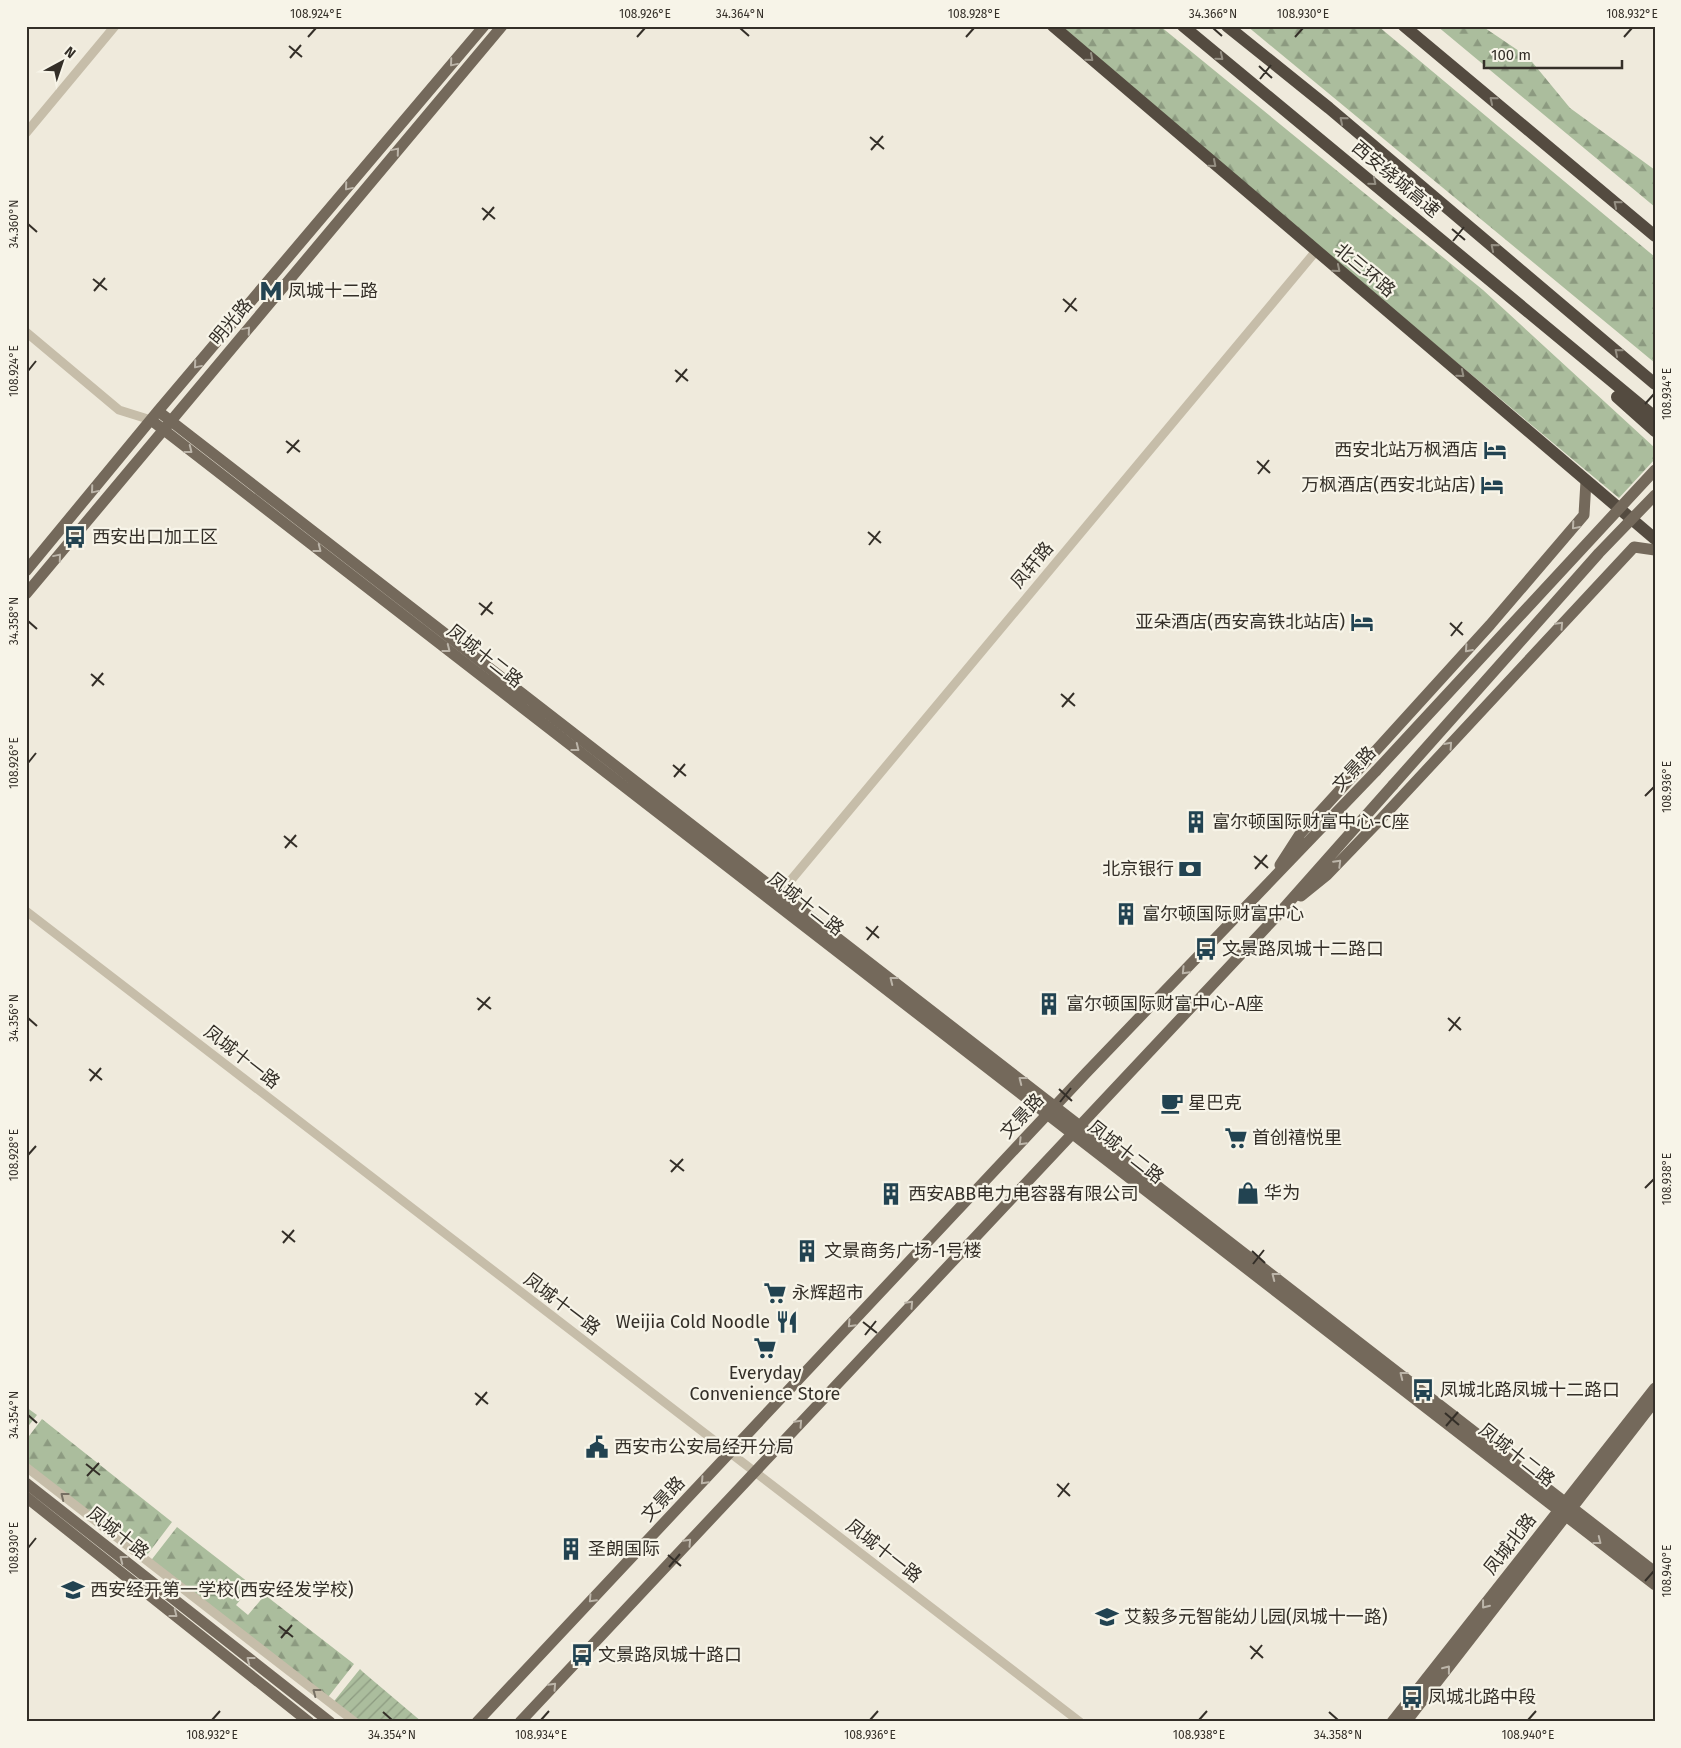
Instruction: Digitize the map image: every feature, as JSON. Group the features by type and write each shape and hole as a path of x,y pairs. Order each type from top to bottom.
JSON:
{"highway":[{"name":"北三环路","path":"1053,26 1655,538"},
{"name":"西安绕城高速","path":"1183,26 1655,417"},
{"name":"西安绕城高速","path":"1227,26 1329,108 1655,384"},
{"path":"1404,26 1655,236"},
{"path":"1490,280 1655,431"}],"main road":[{"name":"明光路","path":"26,571 154,416 484,26"},
{"name":"明光路","path":"26,594 168,427 502,26"},
{"name":"凤城十二路","path":"154,416 777,896 1055,1106 1075,1128 1566,1509 1655,1572"},
{"name":"文景路","path":"477,1722 1048,1116 1055,1106 1376,771 1655,470"},
{"path":"1266,887 1300,834 1490,625 1584,516 1586,481"},
{"path":"520,1722 1075,1128 1275,918 1599,553 1655,495"},
{"path":"1275,918 1327,874 1379,821 1634,547 1655,550"},
{"name":"凤城十二路","path":"777,896 1048,1116 1075,1128"},
{"name":"凤城北路","path":"1406,1722 1655,1388"},
{"name":"凤城北路","path":"1392,1722 1655,1401"},
{"name":"凤城十路","path":"26,1483 330,1722"},
{"name":"凤城十路","path":"26,1497 309,1722"},
{"name":"凤城十二路","path":"1566,1509 1655,1585"}],"street":[{"path":"26,133 115,26"},
{"name":"凤轩路","path":"777,896 1316,251"},
{"name":"凤城十二路","path":"26,332 119,410 154,416"},
{"name":"凤城十一路","path":"26,911 1080,1722"},
{"path":"26,1467 355,1722"}],"green space":[{"path":"1054,26 1160,26 1483,290 1655,448 1655,459 1619,498"},
{"path":"1247,26 1378,26 1655,257 1655,363"},
{"path":"1437,26 1482,26 1528,57 1570,108 1655,170 1655,207"},
{"path":"26,1407 37,1415 26,1429"},
{"path":"42,1419 172,1522 144,1559 26,1465 26,1440"},
{"path":"177,1527 354,1664 325,1701 149,1563","holes":["252,1586 264,1596 248,1615 236,1605"]},
{"path":"360,1669 422,1722 356,1722 331,1705"}],"place":[{"name":"凤城十二路","path":"271,291"},
{"name":"西安北站万枫酒店","path":"1495,450"},
{"name":"万枫酒店(西安北站店)","path":"1492,485"},
{"name":"西安出口加工区","path":"75,537"},
{"name":"亚朵酒店(西安高铁北站店)","path":"1362,622"},
{"name":"富尔顿国际财富中心-C座","path":"1196,822"},
{"name":"北京银行","path":"1190,869"},
{"name":"富尔顿国际财富中心","path":"1126,914"},
{"name":"文景路凤城十二路口","path":"1206,949"},
{"name":"富尔顿国际财富中心-A座","path":"1049,1004"},
{"name":"星巴克","path":"1172,1103"},
{"name":"首创禧悦里","path":"1236,1138"},
{"name":"华为","path":"1248,1193"},
{"name":"西安ABB电力电容器有限公司","path":"891,1194"},
{"name":"文景商务广场-1号楼","path":"807,1251"},
{"name":"永辉超市","path":"775,1293"},
{"name":"Weijia Cold Noodle","path":"787,1322"},
{"name":"Everyday Convenience Store","path":"765,1348"},
{"name":"凤城北路凤城十二路口","path":"1423,1390"},
{"name":"西安市公安局经开分局","path":"597,1447"},
{"name":"圣朗国际","path":"571,1549"},
{"name":"西安经开第一学校(西安经发学校)","path":"73,1590"},
{"name":"艾毅多元智能幼儿园(凤城十一路)","path":"1107,1617"},
{"name":"文景路凤城十路口","path":"582,1655"},
{"name":"凤城北路中段","path":"1412,1697"}]}
